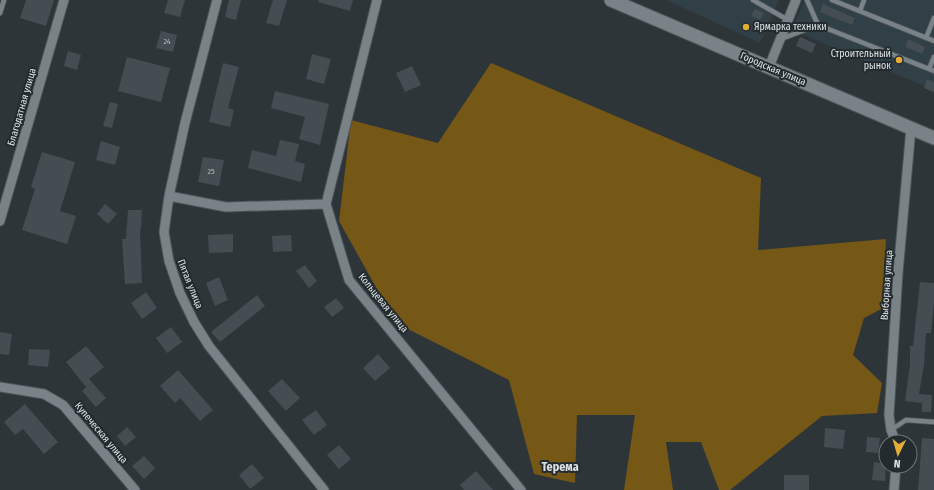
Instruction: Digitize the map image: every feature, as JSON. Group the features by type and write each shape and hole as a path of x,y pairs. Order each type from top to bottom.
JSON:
{"street":[{"name":"Благодатная улица","path":"0,221 64,0"},
{"name":"Пятая улица","path":"217,0 169,196 164,232 169,261 180,293 194,322 209,346 324,490"},
{"path":"169,196 226,207 326,204 377,0"},
{"name":"Городская улица","path":"611,0 934,138"},
{"path":"769,67 796,0"},
{"name":"Выборная улица","path":"893,434 889,415 898,281 911,128"},
{"name":"Кольцевая улица","path":"326,204 349,280 521,490"},
{"name":"Купеческая улица","path":"0,387 44,394 63,405 135,490"},
{"path":"894,490 895,474"}],"lane":[{"path":"0,13 4,0"},
{"path":"753,0 788,20"},
{"path":"807,0 818,25"},
{"path":"832,0 934,41"},
{"path":"860,11 864,0"},
{"path":"926,38 934,18"},
{"path":"780,40 818,25 932,70 934,57"},
{"path":"891,430 906,420 934,422"}],"shaded area":[{"name":"Ярмарка техники","path":"666,0 779,0 760,43"},
{"name":"Строительный рынок","path":"805,0 934,0 934,90 792,30"},
{"path":"491,63 761,178 758,250 886,239 883,308 864,318 853,355 882,383 877,413 822,416 730,490 719,490 701,442 666,442 673,490 624,490 635,415 577,415 575,483 534,474 509,380 396,323 339,221 351,120 438,143"}],"building":[{"path":"26,0 54,0 46,26 20,18"},
{"path":"168,0 185,0 180,17 164,13"},
{"path":"229,0 241,0 236,20 225,17"},
{"path":"273,0 287,0 279,26 266,23"},
{"path":"319,0 353,0 350,11 318,2"},
{"path":"823,4 855,18 852,25 820,12"},
{"path":"755,9 764,13 760,20 751,16"},
{"path":"161,31 177,35 173,52 156,48"},
{"path":"800,37 816,44 812,53 796,46"},
{"path":"908,39 925,47 922,54 905,47"},
{"path":"68,51 81,55 77,70 64,66"},
{"path":"312,54 331,59 324,84 306,79"},
{"path":"127,57 170,68 161,102 118,91"},
{"path":"223,63 239,67 228,108 234,110 230,127 209,122"},
{"path":"412,66 421,85 405,92 396,73"},
{"path":"927,79 934,82 934,92 924,88"},
{"path":"275,91 329,104 320,145 299,139 305,117 271,108"},
{"path":"110,102 118,104 112,128 103,126"},
{"path":"280,140 299,144 295,161 305,164 301,182 248,168 252,150 276,156"},
{"path":"101,141 120,147 115,165 96,160"},
{"path":"42,152 75,162 60,211 76,216 67,244 22,230 35,189 31,187"},
{"path":"203,157 224,160 219,186 198,182"},
{"path":"105,204 117,214 108,224 97,214"},
{"path":"128,210 142,210 140,229 142,283 125,284 122,239 126,239"},
{"path":"233,234 233,252 209,253 208,235"},
{"path":"291,235 292,251 273,252 272,236"},
{"path":"305,265 317,281 309,288 296,271"},
{"path":"219,277 228,300 215,306 206,283"},
{"path":"920,282 934,283 931,333 926,333 924,365 919,394 932,395 931,412 922,412 922,403 905,401 910,364 910,346 913,346"},
{"path":"146,292 157,308 142,319 131,303"},
{"path":"257,295 265,306 220,342 211,332"},
{"path":"336,298 344,308 332,317 324,307"},
{"path":"171,327 182,342 167,353 156,338"},
{"path":"0,332 12,334 9,355 0,354"},
{"path":"86,346 104,367 89,379 106,398 96,407 82,391 86,387 66,362"},
{"path":"29,349 50,350 48,367 28,365"},
{"path":"378,354 390,368 375,381 363,368"},
{"path":"178,370 213,410 200,421 180,398 175,403 160,386"},
{"path":"282,379 300,398 286,411 268,391"},
{"path":"25,404 58,442 44,454 23,429 15,435 4,422"},
{"path":"316,410 327,425 314,435 302,420"},
{"path":"127,427 136,437 125,446 117,436"},
{"path":"825,428 845,430 843,449 824,447"},
{"path":"867,437 878,438 878,453 866,452"},
{"path":"922,438 934,439 934,490 918,490"},
{"path":"339,445 351,459 339,469 327,455"},
{"path":"144,456 155,468 144,479 132,466"},
{"path":"874,462 878,463 878,474 885,474 885,481 872,480"},
{"path":"252,464 264,478 250,489 239,475"},
{"path":"476,471 493,490 464,490 460,485"},
{"path":"784,475 809,475 809,490 784,490"}],"place":[{"name":"Ярмарка техники","path":"746,27"},
{"name":"Строительный рынок","path":"899,60"}],"district":[{"name":"Терема","path":"560,467"}]}
